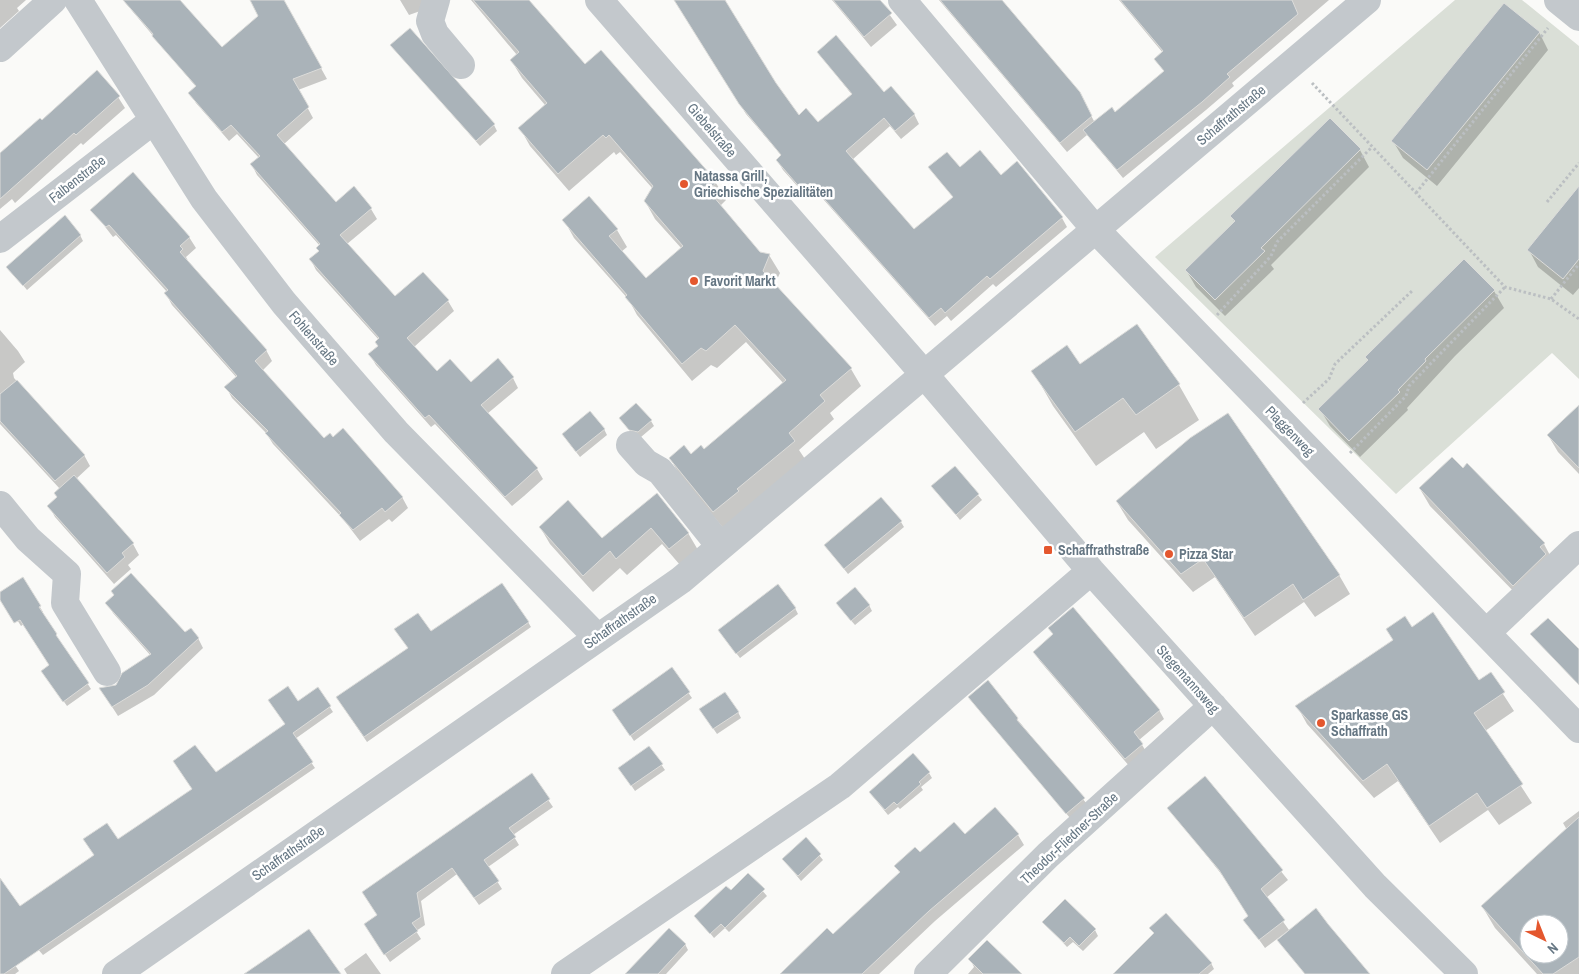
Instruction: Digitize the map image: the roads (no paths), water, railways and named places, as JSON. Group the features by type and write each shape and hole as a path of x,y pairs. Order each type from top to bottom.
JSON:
{"street":[{"path":"0,48 53,0"},
{"name":"Fohlenstraße","path":"78,0 204,199 284,303 396,432 597,637"},
{"path":"436,0 430,21 432,27 435,34 460,64"},
{"name":"Giebelstraße","path":"599,0 924,374"},
{"path":"902,0 1095,229"},
{"name":"Schaffrathstraße","path":"116,974 681,580 1367,0"},
{"name":"Falbenstraße","path":"0,239 154,120"},
{"name":"Plaggenweg","path":"1095,229 1579,729"},
{"name":"Stegemannsweg","path":"924,374 1091,571 1375,886 1464,974"},
{"path":"630,445 646,463 660,470 720,546"},
{"path":"0,505 28,539 67,574 66,604 107,672"},
{"path":"1486,633 1579,545"},
{"path":"565,974 840,786 1091,571"},
{"name":"Theodor-Fliedner-Straße","path":"928,974 1048,855 1213,706"}],"place":[{"name":"Natassa Grill, Griechische Spezialitäten","path":"684,184"},
{"name":"Favorit Markt","path":"694,281"},
{"name":"Schaffrathstraße","path":"1048,550"},
{"name":"Pizza Star","path":"1169,554"},
{"name":"Sparkasse GS Schaffrath","path":"1321,723"}]}
